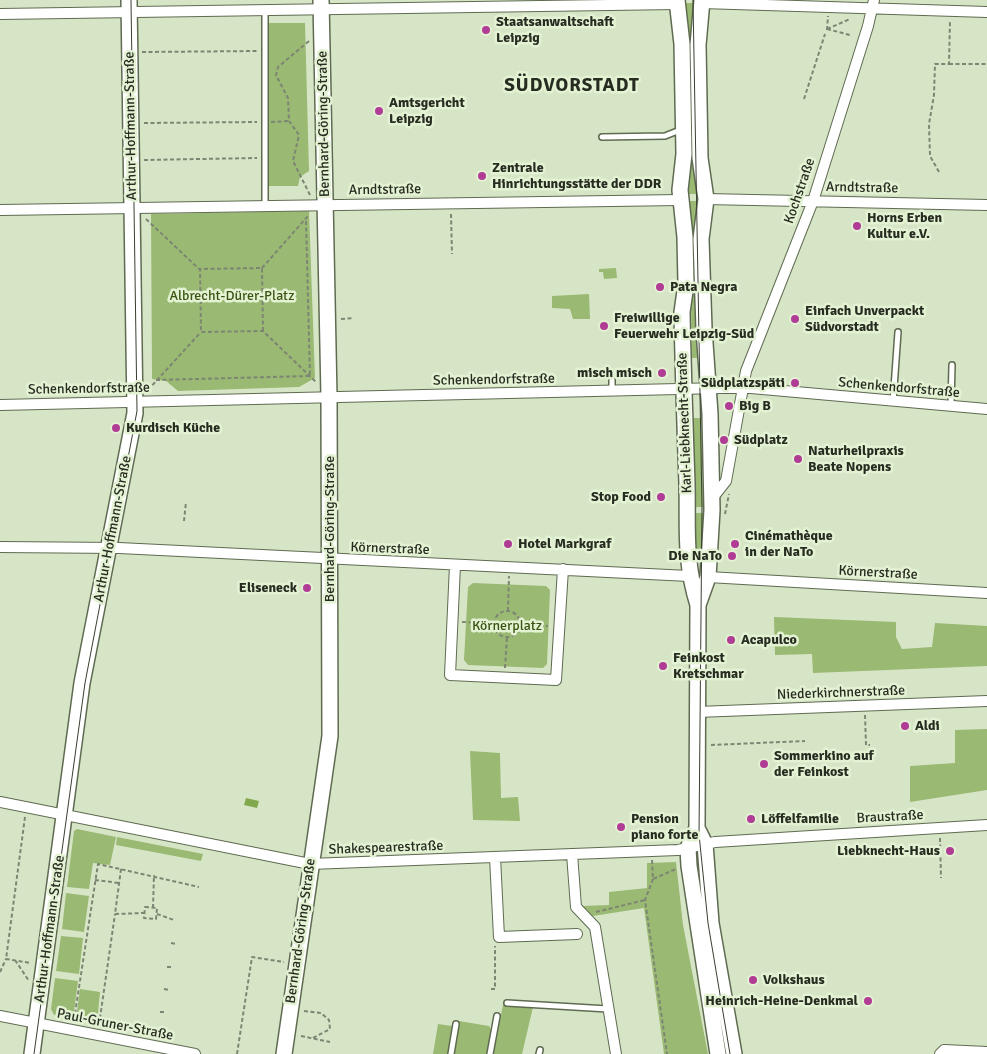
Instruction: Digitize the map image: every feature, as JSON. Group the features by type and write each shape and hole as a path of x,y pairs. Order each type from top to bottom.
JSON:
{"street":[{"path":"0,14 129,6 266,10 321,4 677,2"},
{"name":"Karl-Liebknecht-Straße","path":"677,2 682,44 683,129 680,200 685,237 686,284 682,312 687,484 686,557 689,576 698,605 697,828 704,844 711,923 734,1054"},
{"path":"702,2 873,4 950,11 987,12"},
{"name":"Karl-Liebknecht-Straße","path":"698,605 711,577 712,500 701,239 706,199 700,158 698,45 702,2"},
{"name":"Bernhard-Göring-Straße","path":"284,1054 330,736 329,397 320,204 321,4"},
{"name":"Kochstraße","path":"743,388 746,371 813,201 873,4"},
{"name":"Arthur-Hoffmann-Straße","path":"32,1054 82,683 132,432 136,402 129,6"},
{"name":"Arndtstraße","path":"706,199 987,205"},
{"name":"Arndtstraße","path":"0,210 680,200"},
{"name":"Schenkendorfstraße","path":"0,405 329,397 612,385 683,389 743,388 987,409"},
{"name":"Karl-Liebknecht-Straße","path":"712,500 726,482 743,388"},
{"name":"Körnerstraße","path":"0,547 109,548 689,576"},
{"path":"455,565 450,674 556,680 563,569"},
{"name":"Körnerstraße","path":"711,577 987,593"},
{"name":"Niederkirchnerstraße","path":"697,712 987,701"},
{"name":"Shakespearestraße","path":"0,802 310,864 688,848"},
{"name":"Braustraße","path":"704,844 987,826"},
{"name":"Karl-Liebknecht-Straße","path":"688,848 697,828"},
{"path":"704,844 688,848 696,924 718,1054"},
{"path":"572,854 576,907 582,916 595,927 616,1054"},
{"path":"494,857 499,937 577,934"},
{"name":"Paul-Gruner-Straße","path":"0,1016 195,1054"},
{"path":"940,1054 944,1050 987,1052"}],"lane":[{"path":"265,205 266,10"},
{"path":"602,138 665,136 683,129"},
{"path":"893,402 898,332"},
{"path":"951,406 952,365"},
{"path":"507,1002 608,1009"},
{"path":"490,1054 497,1016"},
{"path":"451,1054 456,1024"}],"path":[{"path":"950,11 950,64"},
{"path":"827,30 855,16"},
{"path":"827,30 828,20"},
{"path":"320,204 293,161 299,135 289,121 288,98 276,75 278,67 322,30"},
{"path":"827,30 850,35"},
{"path":"804,99 825,34"},
{"path":"130,52 265,50"},
{"path":"939,172 930,156 929,124 934,95 935,64 987,64"},
{"path":"221,117 222,122"},
{"path":"246,117 246,122"},
{"path":"157,123 289,121"},
{"path":"132,160 265,158"},
{"path":"450,203 452,254"},
{"path":"263,331 262,268 306,220 310,376"},
{"path":"150,224 200,269 262,268"},
{"path":"200,269 201,332 156,380 310,376"},
{"path":"201,332 263,331 310,376"},
{"path":"184,521 186,502"},
{"path":"508,611 510,567"},
{"path":"506,638 499,634 494,623 497,616 508,611"},
{"path":"506,638 516,634 520,624 518,617 508,611"},
{"path":"452,621 494,623"},
{"path":"520,624 558,626"},
{"path":"505,678 506,638"},
{"path":"864,706 866,745 870,744"},
{"path":"711,745 805,741"},
{"path":"0,972 6,959 26,808"},
{"path":"940,828 941,878"},
{"path":"652,850 653,878 645,900 667,1054"},
{"path":"73,1030 98,864 154,875 199,887"},
{"path":"653,878 678,868"},
{"path":"97,1035 121,869"},
{"path":"153,908 154,875"},
{"path":"95,880 119,883"},
{"path":"582,916 645,900"},
{"path":"145,907 153,908 157,908 156,919 144,918 145,907"},
{"path":"115,914 144,913"},
{"path":"157,914 174,920"},
{"path":"491,989 495,989 494,948 499,937"},
{"path":"171,943 176,944"},
{"path":"237,1054 252,957 296,963"},
{"path":"6,959 45,965"},
{"path":"15,960 29,982"},
{"path":"167,966 172,967"},
{"path":"164,989 169,990"},
{"path":"302,1011 321,1014 329,1020 330,1029 313,1038"},
{"path":"160,1012 166,1012"},
{"path":"298,1036 330,1042"}],"green space":[{"path":"685,3 695,3 699,194 689,194"},
{"path":"268,23 305,23 309,171 300,177 298,186 269,186"},
{"path":"689,201 699,201 701,358 692,358"},
{"name":"Albrecht-Dürer-Platz","path":"309,211 315,378 299,387 178,391 166,381 152,379 151,214"},
{"path":"616,268 617,278 604,279 603,272 599,272 599,269"},
{"path":"589,294 590,319 573,319 570,309 552,308 552,296"},
{"path":"692,418 701,418 703,507 694,507"},
{"path":"695,513 703,513 703,554 694,554"},
{"name":"Körnerplatz","path":"473,583 546,586 550,590 547,664 543,668 468,665 464,660 468,587"},
{"path":"774,617 896,622 896,637 902,649 932,647 935,623 987,626 987,666 813,673 812,654 775,655"},
{"path":"987,729 987,790 910,802 910,766 955,763 955,730"},
{"path":"470,751 500,753 501,798 518,797 520,821 473,820"},
{"path":"77,829 116,837 110,865 93,863 89,889 67,887 74,831"},
{"path":"117,837 203,854 201,861 116,845"},
{"path":"676,862 683,925 708,1054 664,1054 644,908 593,916 582,906 609,905 609,892 647,888 647,863"},
{"path":"66,893 89,896 84,932 62,929"},
{"path":"61,936 83,938 79,974 56,971"},
{"path":"55,978 78,981 73,1019 54,1015 51,1009"},
{"path":"80,989 100,992 97,1023 76,1019"},
{"path":"503,1005 533,1007 522,1054 493,1054"},
{"path":"459,1021 489,1026 493,1033 489,1054 453,1054"},
{"path":"438,1024 452,1026 448,1054 433,1054"}],"shaded area":[{"path":"246,798 259,801 257,808 244,805"}],"tram line":[{"path":"34,1054 85,683 137,411 131,0"},
{"path":"693,0 702,507 699,834 708,923 730,1054"}],"place":[{"name":"Staatsanwaltschaft Leipzig","path":"486,30"},
{"name":"Amtsgericht Leipzig","path":"379,111"},
{"name":"Zentrale Hinrichtungsstätte der DDR","path":"482,176"},
{"name":"Horns Erben Kultur e.V.","path":"857,226"},
{"name":"Pata Negra","path":"660,287"},
{"name":"Einfach Unverpackt Südvorstadt","path":"795,319"},
{"name":"Freiwillige Feuerwehr Leipzig-Süd","path":"604,326"},
{"name":"misch misch","path":"662,373"},
{"name":"Südplatzspäti","path":"795,383"},
{"name":"Big B","path":"729,406"},
{"name":"Kurdisch Küche","path":"116,428"},
{"name":"Südplatz","path":"724,440"},
{"name":"Naturheilpraxis Beate Nopens","path":"798,459"},
{"name":"Stop Food","path":"661,497"},
{"name":"Hotel Markgraf","path":"508,544"},
{"name":"Cinémathèque in der NaTo","path":"735,544"},
{"name":"Die NaTo","path":"732,556"},
{"name":"Eliseneck","path":"307,588"},
{"name":"Acapulco","path":"731,640"},
{"name":"Feinkost Kretschmar","path":"663,666"},
{"name":"Aldi","path":"905,726"},
{"name":"Sommerkino auf der Feinkost","path":"764,764"},
{"name":"Löffelfamilie","path":"751,819"},
{"name":"Pension piano forte","path":"621,827"},
{"name":"Liebknecht-Haus","path":"950,851"},
{"name":"Volkshaus","path":"753,980"},
{"name":"Heinrich-Heine-Denkmal","path":"868,1001"}],"district":[{"name":"SÜDVORSTADT","path":"572,86"}]}
